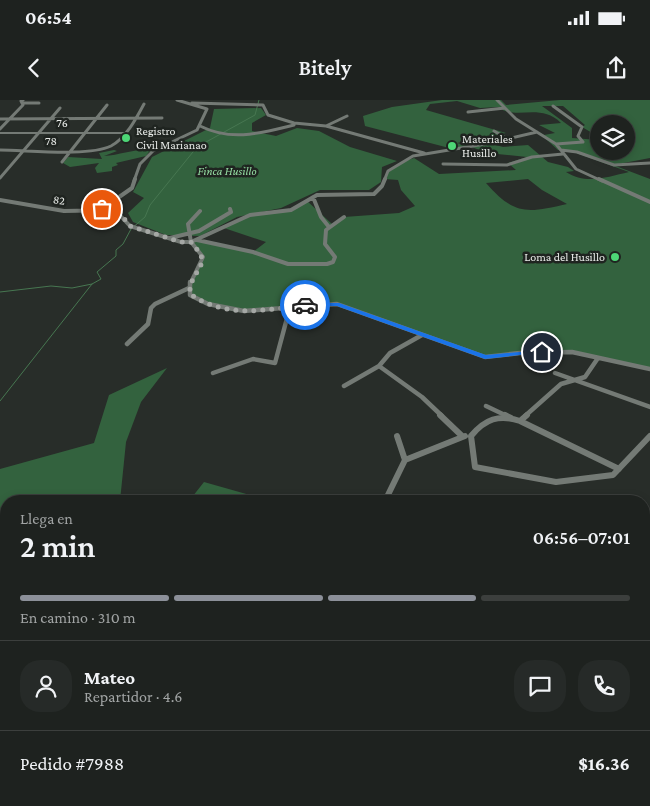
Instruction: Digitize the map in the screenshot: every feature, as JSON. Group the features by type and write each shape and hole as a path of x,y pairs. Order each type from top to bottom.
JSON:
{"street":[{"path":"102,209 105,205 132,188 140,164 153,151 197,130 200,126 207,109 179,100"},
{"path":"497,100 504,108 556,144 576,169 650,202"},
{"path":"0,129 23,101 39,103"},
{"path":"192,103 259,105 268,115 298,124 326,126 426,154"},
{"path":"62,162 69,150 107,104"},
{"path":"124,133 137,118 144,104"},
{"path":"553,106 582,127 578,136 583,142 556,144"},
{"path":"0,178 60,108"},
{"path":"468,112 504,108"},
{"path":"326,126 347,116"},
{"path":"0,119 162,118"},
{"path":"200,126 217,134 248,136 298,124"},
{"path":"494,131 508,139"},
{"path":"191,242 250,215 291,210 313,197 329,194 374,194 382,186 388,171 413,156 537,132"},
{"name":"76","path":"0,133 124,133"},
{"name":"78","path":"0,150 102,149 113,145 124,133"},
{"path":"443,164 507,165 532,157 562,152 577,152 614,165 650,163"},
{"path":"313,197 321,217 329,227"},
{"name":"82","path":"0,200 64,211 102,209 118,211 130,226 168,238 191,242"},
{"path":"168,238 190,235 232,212 230,209"},
{"path":"200,211 188,224 191,242 200,253 203,261 189,288 190,294 202,302 236,312 337,304 485,357 558,352 650,369"},
{"path":"197,240 253,252 288,264 327,264 332,262 335,257 325,244 329,227 344,217"},
{"path":"127,344 148,324 151,308 154,304 189,288"},
{"path":"213,373 253,359 275,363 290,307"},
{"path":"344,386 379,366 390,353 422,334"},
{"path":"520,421 561,384 585,377 598,358"},
{"path":"379,366 422,397 462,436"},
{"path":"555,373 636,404 650,407"},
{"path":"486,406 619,469"},
{"path":"512,418 488,419 480,424 471,436 475,468 556,482 613,475 650,436"},
{"path":"388,495 404,460 397,436"},
{"path":"404,460 462,436 471,436"}],"green space":[{"path":"442,100 501,100 506,105 560,100 650,100 650,158 613,165 650,179 650,369 572,352 485,357 337,304 236,312 202,303 190,295 189,288 203,257 191,242 197,240 253,252 266,242 224,228 250,215 291,210 306,200 332,224 344,217 399,213 415,206 401,190 398,180 385,179 390,171 400,163 414,158 439,174 516,170 508,163 527,157 487,153 472,147 453,149 365,126 363,116 392,107","holes":["457,101 480,108 498,107 505,111 545,114 561,123 539,125 555,133 544,135 537,131 558,150 590,158 590,139 572,138 572,128 542,106 563,106 585,125 582,127 590,132 590,115 635,115 635,160 596,160 629,172 605,178 581,178 566,172 574,171 568,167 548,162 528,145 503,147 488,143 468,146 457,143 506,133 426,110 430,104","528,179 542,190 567,204 531,210 514,207 496,194 486,183"]},
{"name":"Finca Husillo","path":"261,108 266,115 252,123 252,131 276,136 297,128 319,131 350,147 397,161 382,167 381,182 369,190 320,190 281,208 237,217 200,236 166,235 133,222 128,213 144,198 133,192 152,157 210,128 214,109"},
{"path":"149,146 156,150 149,152 146,156 116,163 118,165 112,167 112,171 97,173 95,168 99,163 70,167 63,163 68,157 102,159 99,153 117,151 104,156 147,149"},
{"path":"167,368 141,402 126,442 121,495 0,495 0,469 94,443 109,395"},
{"path":"204,482 250,495 194,495"}],"waterway":[{"path":"92,284 101,279 97,272 116,256 116,250 123,244 131,229 145,217 150,205 197,147 255,115 259,100"},
{"path":"0,292 51,286 72,288 92,284"},
{"path":"0,401 92,284"}],"way so far":[{"path":"102,209 118,211 130,226 181,242 191,242 203,257 203,261 190,285 190,294 202,302 218,309 236,312 257,312 305,305"}],"place":[{"name":"Registro Civil Marianao","path":"126,138"},
{"name":"Materiales Husillo","path":"452,146"},
{"name":"Loma del Husillo","path":"615,257"}],"route":[{"path":"305,305 337,304 362,311 485,357 542,352"}]}
